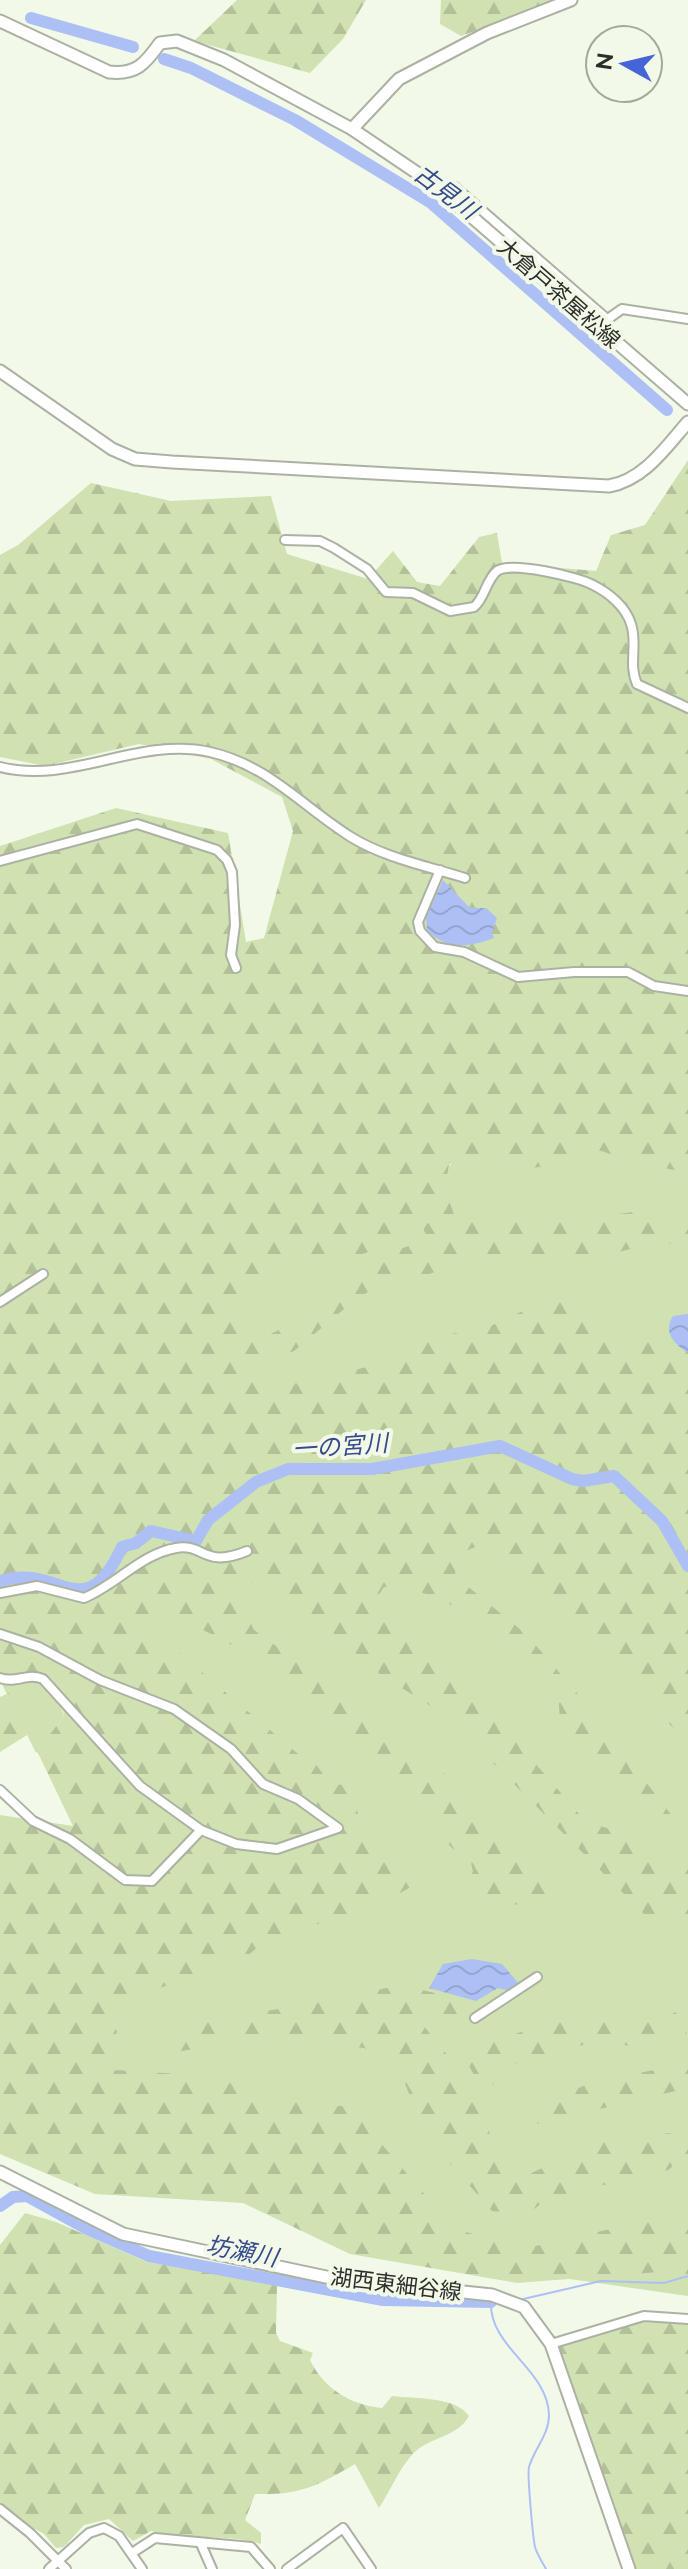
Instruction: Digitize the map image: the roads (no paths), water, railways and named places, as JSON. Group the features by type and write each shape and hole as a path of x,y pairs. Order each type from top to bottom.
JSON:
{"street":[{"path":"352,129 399,79 487,33 571,0"},
{"name":"大倉戸茶屋松線","path":"0,21 109,72 127,74 144,66 160,43 168,40 224,60 352,129 435,185 603,323 688,404"},
{"path":"455,187 603,323 622,309 688,319"},
{"path":"0,371 112,449 135,459 172,462 609,486 621,484 643,470 688,422"},
{"path":"285,540 320,541 367,569 386,592 413,593 450,611 474,607 497,571 508,567 538,570 592,584 613,598 631,622 632,673 637,684 688,708"},
{"path":"0,767 57,772 172,746 209,752 231,758 280,782 364,844 465,878"},
{"path":"0,861 137,824 217,850 227,860 232,872 235,925 231,955 236,968"},
{"path":"440,870 418,922 420,931 435,947 464,952 518,977 574,972 628,972 654,986 688,991"},
{"path":"0,1302 43,1274"},
{"path":"0,1593 37,1586 84,1598 154,1554 179,1547 217,1560 247,1551"},
{"path":"0,1634 39,1647 100,1680 174,1709 231,1749 263,1784 298,1799 338,1828 277,1849 236,1844 201,1830 140,1786 47,1682 29,1675 13,1681 0,1678"},
{"path":"0,1790 33,1821 70,1839 125,1880 152,1881 201,1830"},
{"path":"475,2018 537,1977"},
{"name":"湖西東細谷線","path":"0,2172 106,2226 149,2241 331,2278 505,2298 529,2313 551,2344 629,2569"},
{"path":"551,2344 644,2316 688,2319"},
{"path":"0,2509 66,2569"},
{"path":"49,2569 89,2533 104,2528 119,2536 142,2569"},
{"path":"287,2569 343,2528 371,2569"},
{"path":"132,2553 155,2538 251,2547 270,2569"},
{"path":"201,2544 212,2569"}],"water":[{"path":"443,880 470,908 486,908 497,918 492,933 494,938 476,944 450,944 427,930 426,917"},
{"path":"688,1314 686,1352 674,1340 669,1327 673,1316"},
{"path":"472,1959 502,1964 520,1985 514,1992 498,1988 476,2001 429,1988 443,1964"}],"waterway":[{"name":"古見川","path":"31,18 133,47"},
{"name":"古見川","path":"164,59 191,68 295,120 430,202 667,410"},
{"name":"一の宮川","path":"0,1581 21,1577 69,1588 82,1589 95,1585 108,1572 122,1547 136,1543 151,1531 196,1541 208,1520 256,1482 288,1469 372,1469 500,1446 572,1479 583,1481 614,1476 662,1521 688,1566"},
{"name":"坊瀬川","path":"0,2206 13,2197 27,2196 87,2229 149,2256 383,2300 491,2302"},
{"path":"519,2300 601,2281 664,2283 688,2276"},
{"path":"497,2302 491,2302 499,2333 539,2384 549,2415 544,2435 529,2467 535,2547 546,2569"}]}
